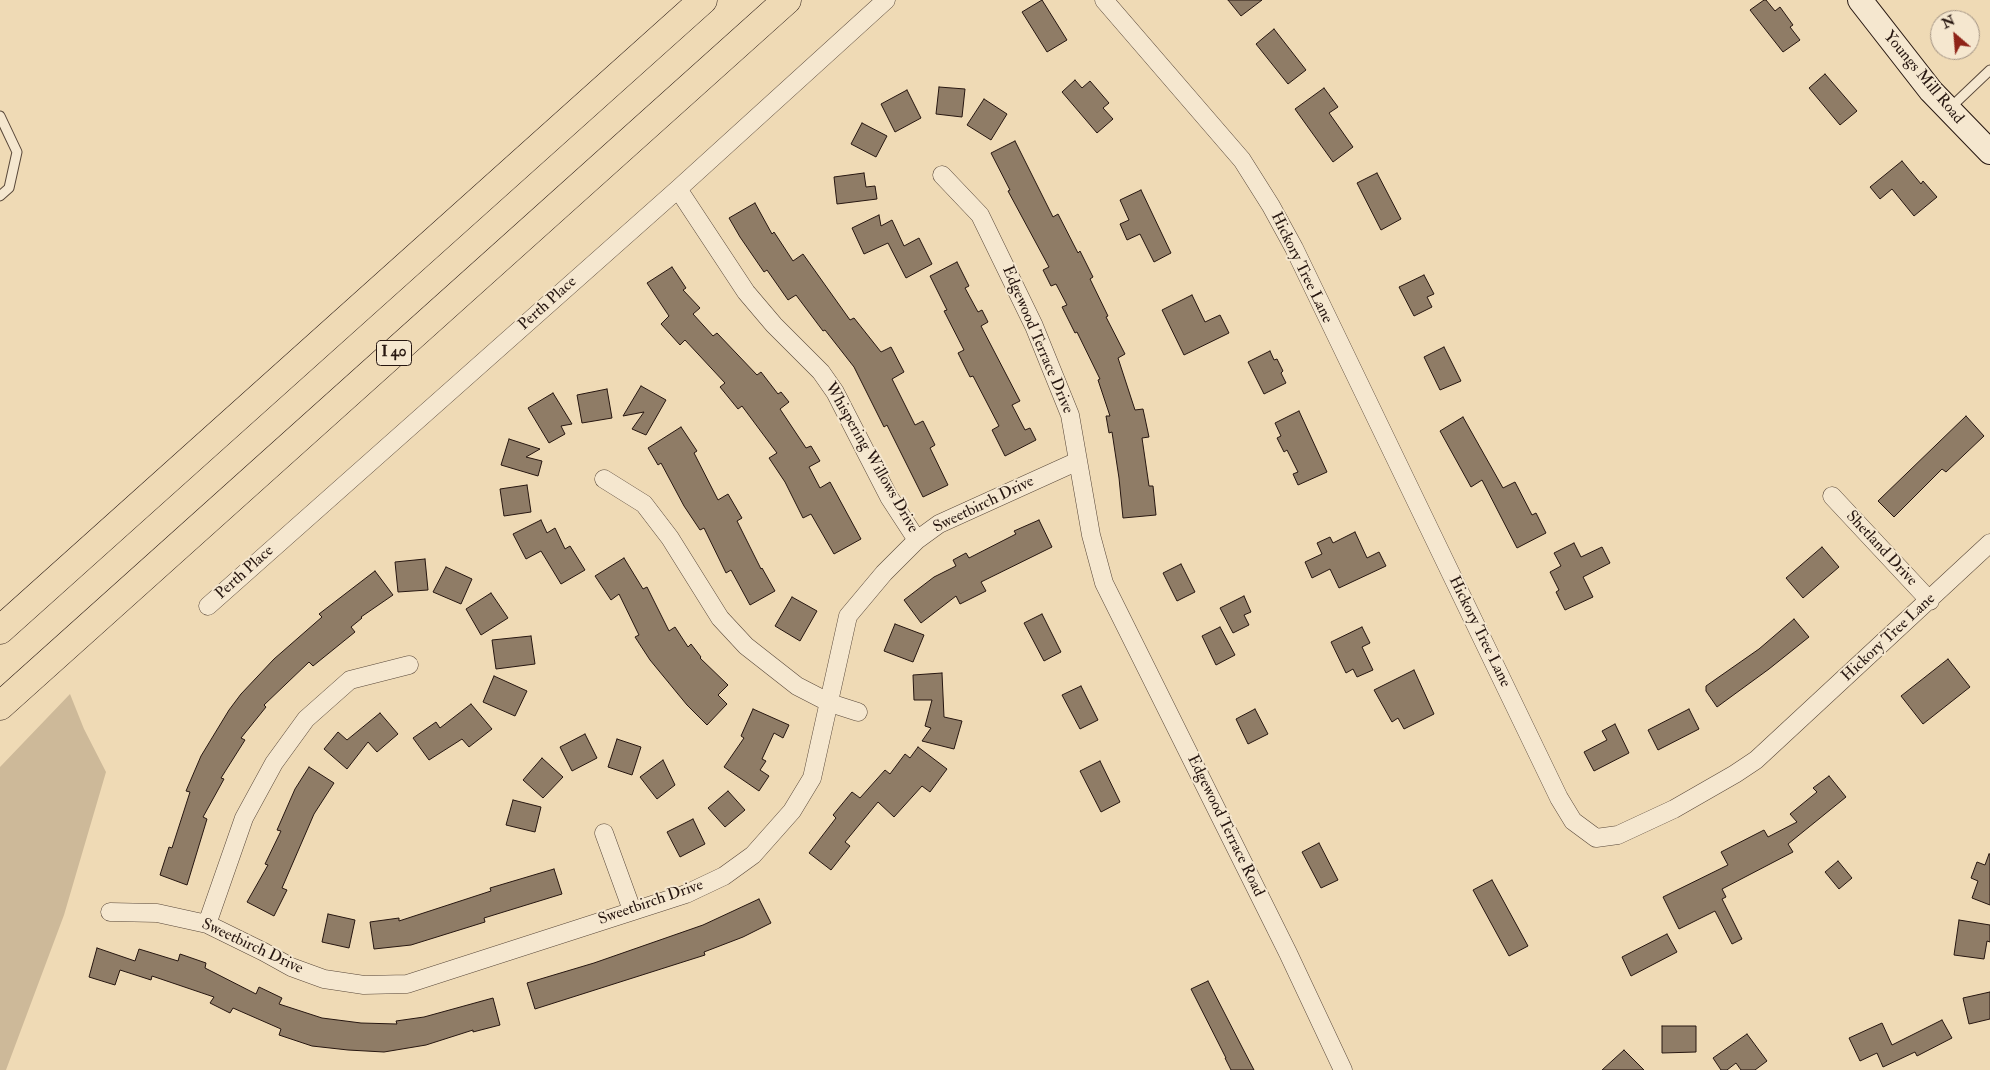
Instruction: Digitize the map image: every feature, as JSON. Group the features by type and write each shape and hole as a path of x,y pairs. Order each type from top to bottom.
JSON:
{"highway":[{"path":"0,630 703,0"},
{"name":"I 40","path":"0,706 788,0"}],"street":[{"name":"Perth Place","path":"208,606 678,189 886,0"},
{"name":"Hickory Tree Lane","path":"1104,0 1242,160 1271,206 1294,248 1559,798 1573,821 1596,838 1618,835 1674,809 1736,774 1756,760 1930,601 1990,543"},
{"name":"Youngs Mill Road","path":"1860,0 1904,58 1948,110 1990,152"},
{"name":"Edgewood Terrace Drive","path":"942,175 980,215 1034,326 1070,416 1091,535 1104,582"},
{"name":"Whispering Willows Drive","path":"678,189 746,292 774,325 821,372 835,392 888,497 917,540"},
{"name":"Sweetbirch Drive","path":"110,912 157,913 208,924 291,967 324,979 364,985 407,984 686,894 724,876 752,855 792,811 812,778 848,616 884,573 917,540 940,524 1078,461"},
{"path":"604,479 644,504 670,538 720,618 746,646 797,686 830,702 858,712"},
{"name":"Shetland Drive","path":"1832,496 1930,601"},
{"name":"Edgewood Terrace Road","path":"1104,582 1344,1070"},
{"path":"208,924 244,818 274,763 306,719 350,680 410,665"},
{"path":"604,833 632,910"}],"lane":[{"path":"1948,110 1990,70"},
{"path":"0,116 16,152 9,188 0,196"}],"shaded area":[{"path":"70,694 84,729 106,772 64,915 6,1070 0,1070 0,767"}],"building":[{"path":"1042,0 1067,40 1047,52 1022,12"},
{"path":"1228,0 1262,0 1241,16"},
{"path":"1764,0 1775,11 1780,7 1793,25 1790,27 1800,40 1783,52 1750,10"},
{"path":"1274,29 1306,70 1288,84 1256,44"},
{"path":"1825,74 1857,111 1840,125 1809,88"},
{"path":"1075,80 1082,88 1090,81 1109,103 1103,108 1113,119 1097,133 1062,92"},
{"path":"939,87 965,89 962,117 936,114"},
{"path":"1324,88 1338,107 1329,113 1353,147 1333,162 1295,109"},
{"path":"907,90 921,118 895,132 881,104"},
{"path":"984,99 1007,114 991,140 967,125"},
{"path":"862,123 887,136 876,157 851,144"},
{"path":"1015,141 1053,217 1058,214 1078,253 1080,251 1093,277 1090,279 1108,316 1106,317 1125,354 1118,358 1135,410 1143,409 1149,437 1142,438 1149,486 1153,486 1156,515 1123,518 1112,432 1109,433 1106,416 1110,416 1098,380 1100,379 1077,332 1075,333 1062,307 1067,305 1056,284 1051,286 1043,270 1049,267 1008,191 1010,190 991,153"},
{"path":"1902,161 1921,184 1923,181 1937,197 1914,216 1892,189 1880,199 1870,187"},
{"path":"864,173 866,187 875,186 877,199 837,204 834,177"},
{"path":"1377,173 1401,219 1381,230 1357,183"},
{"path":"1141,190 1171,253 1154,262 1140,234 1127,240 1120,224 1129,220 1120,200"},
{"path":"755,203 772,234 774,232 793,261 803,254 850,320 854,318 881,352 891,347 904,372 892,379 915,425 923,421 935,445 930,448 948,485 923,497 887,425 884,427 854,367 825,330 823,331 796,295 788,300 767,270 764,272 740,237 729,218"},
{"path":"879,215 881,226 892,220 904,246 919,238 932,264 906,278 888,243 864,254 852,228"},
{"path":"957,262 969,286 965,288 978,312 982,310 988,322 981,326 1020,401 1012,405 1025,430 1030,428 1036,440 1005,456 992,430 999,426 973,376 970,377 958,353 964,350 944,311 947,310 930,276"},
{"path":"672,267 686,288 683,290 700,308 693,314 713,336 717,333 757,375 761,372 778,394 781,392 789,402 780,409 806,448 811,446 820,461 809,467 820,488 830,482 861,539 834,554 811,514 803,518 785,482 769,458 777,453 742,406 738,409 720,387 725,383 685,340 680,345 661,324 669,316 647,283"},
{"path":"1424,275 1434,294 1427,297 1432,307 1414,316 1399,287"},
{"path":"1192,295 1205,322 1220,315 1229,333 1184,355 1162,310"},
{"path":"1444,347 1461,381 1440,390 1424,357"},
{"path":"1270,351 1274,360 1277,359 1283,371 1281,373 1286,383 1264,394 1248,362"},
{"path":"641,386 666,400 646,435 632,429 644,412 623,416"},
{"path":"607,389 612,418 582,423 577,395"},
{"path":"553,393 572,424 561,426 565,434 549,443 528,408"},
{"path":"1299,411 1327,472 1298,485 1293,474 1298,472 1287,450 1284,452 1277,438 1281,436 1275,423"},
{"path":"1966,416 1984,436 1946,472 1942,469 1894,517 1878,501"},
{"path":"1463,417 1503,488 1515,482 1532,515 1536,513 1546,533 1517,548 1482,480 1471,487 1440,431"},
{"path":"681,427 697,451 694,453 718,500 728,494 742,518 737,521 761,569 775,591 750,605 731,570 726,573 704,528 700,530 684,506 661,463 658,465 648,448"},
{"path":"509,439 540,449 526,457 542,461 538,476 501,465"},
{"path":"527,485 531,512 504,516 500,489"},
{"path":"541,520 547,533 555,528 565,549 570,546 585,570 561,584 541,551 526,559 513,534"},
{"path":"1039,520 1052,547 981,582 986,591 960,604 956,596 921,623 904,600 934,577 956,566 953,560 966,553 969,558 1016,534 1014,531"},
{"path":"1355,532 1367,558 1379,552 1386,566 1339,588 1330,569 1312,578 1305,562 1322,554 1317,543 1330,537 1333,543"},
{"path":"1574,543 1581,557 1602,547 1610,563 1583,577 1593,597 1565,610 1556,592 1559,590 1550,572 1561,566 1554,553"},
{"path":"1822,547 1839,567 1803,598 1786,578"},
{"path":"624,558 643,589 647,587 669,631 675,627 688,647 691,644 700,658 728,685 718,695 727,704 707,725 687,705 650,660 635,637 639,635 619,594 611,600 595,576"},
{"path":"425,559 428,590 398,592 395,562"},
{"path":"1181,564 1195,592 1177,601 1163,573"},
{"path":"446,567 472,579 461,604 433,592"},
{"path":"375,571 393,595 361,617 351,627 355,632 313,666 309,662 264,705 266,707 241,738 245,740 221,778 224,779 203,817 207,819 187,885 160,875 169,847 172,848 190,792 186,791 201,756 229,710 241,694 274,659 322,617 319,614"},
{"path":"491,593 508,618 481,635 466,609"},
{"path":"1244,596 1251,612 1244,615 1249,625 1233,633 1220,608"},
{"path":"792,597 817,611 800,641 775,626"},
{"path":"1042,614 1061,652 1044,661 1024,623"},
{"path":"1794,619 1809,637 1717,707 1706,691 1706,686 1759,649"},
{"path":"895,624 924,635 913,662 884,651"},
{"path":"1220,627 1235,655 1216,665 1202,636"},
{"path":"1362,627 1370,643 1362,647 1373,670 1357,677 1353,669 1346,673 1331,642"},
{"path":"531,636 535,664 496,669 492,640"},
{"path":"1948,659 1970,687 1923,724 1901,696"},
{"path":"1414,670 1434,714 1404,729 1398,718 1392,722 1374,690"},
{"path":"942,673 944,717 962,721 954,749 922,741 931,728 925,726 932,700 914,700 913,675"},
{"path":"494,676 527,691 515,716 483,702"},
{"path":"1081,686 1098,720 1080,729 1062,695"},
{"path":"471,704 492,729 469,747 462,739 429,760 413,738 436,722 440,728"},
{"path":"753,709 789,725 783,738 774,733 762,759 766,761 760,770 769,776 759,791 724,767 744,738 741,736"},
{"path":"1255,709 1268,734 1248,744 1236,719"},
{"path":"1689,709 1699,729 1658,750 1648,730"},
{"path":"380,713 398,734 377,752 368,742 347,769 324,749 338,732 347,740"},
{"path":"1615,724 1629,753 1594,771 1584,752 1607,740 1602,731"},
{"path":"585,734 597,758 572,771 560,747"},
{"path":"617,739 641,747 632,775 608,767"},
{"path":"918,747 947,769 930,792 922,786 894,817 878,802 845,842 850,846 831,870 809,853 836,818 833,815 852,792 860,798 885,770 890,774 905,754 910,758"},
{"path":"542,758 563,777 543,798 523,780"},
{"path":"663,760 675,785 657,799 640,777"},
{"path":"1100,761 1120,802 1101,812 1080,771"},
{"path":"309,767 334,783 314,814 282,888 287,890 274,916 247,902 268,865 265,864 281,831 277,830 295,789"},
{"path":"1829,776 1846,797 1788,844 1793,852 1722,889 1726,897 1722,899 1742,939 1732,944 1715,911 1679,929 1663,897 1728,865 1721,852 1764,830 1768,837 1797,822 1790,814 1817,792 1813,788"},
{"path":"728,791 745,810 725,827 708,808"},
{"path":"513,800 541,807 535,832 506,825"},
{"path":"693,819 705,844 680,857 667,832"},
{"path":"1319,843 1338,880 1321,888 1302,852"},
{"path":"1989,854 1990,905 1972,898 1978,881 1971,878 1977,862 1985,865"},
{"path":"1838,861 1852,878 1839,889 1825,872"},
{"path":"554,869 562,894 484,918 485,922 411,945 374,949 370,922 399,918 399,921 491,891 490,888"},
{"path":"1492,880 1528,946 1509,956 1473,890"},
{"path":"759,899 771,923 743,937 704,952 705,955 535,1009 527,983 594,963 703,925"},
{"path":"328,914 355,920 349,948 322,942"},
{"path":"1959,920 1990,925 1990,942 1987,941 1984,959 1954,955"},
{"path":"1667,934 1677,952 1631,976 1622,957"},
{"path":"97,948 135,961 139,949 178,961 180,954 206,963 205,968 256,994 259,987 282,998 279,1004 322,1018 361,1023 397,1024 396,1021 424,1017 493,998 500,1025 473,1032 473,1030 426,1045 384,1052 312,1046 279,1035 281,1029 233,1008 230,1013 210,1003 214,997 152,976 151,980 120,970 115,985 89,977"},
{"path":"1208,981 1254,1070 1231,1070 1191,989"},
{"path":"1990,992 1990,1019 1969,1024 1963,998"},
{"path":"1942,1020 1952,1038 1917,1056 1915,1052 1883,1067 1877,1053 1860,1061 1849,1038 1882,1023 1892,1045"},
{"path":"1662,1026 1696,1026 1696,1052 1662,1053"},
{"path":"1747,1034 1767,1061 1755,1070 1741,1070 1736,1063 1727,1070 1721,1070 1713,1058"},
{"path":"1624,1050 1644,1070 1602,1070"}]}
